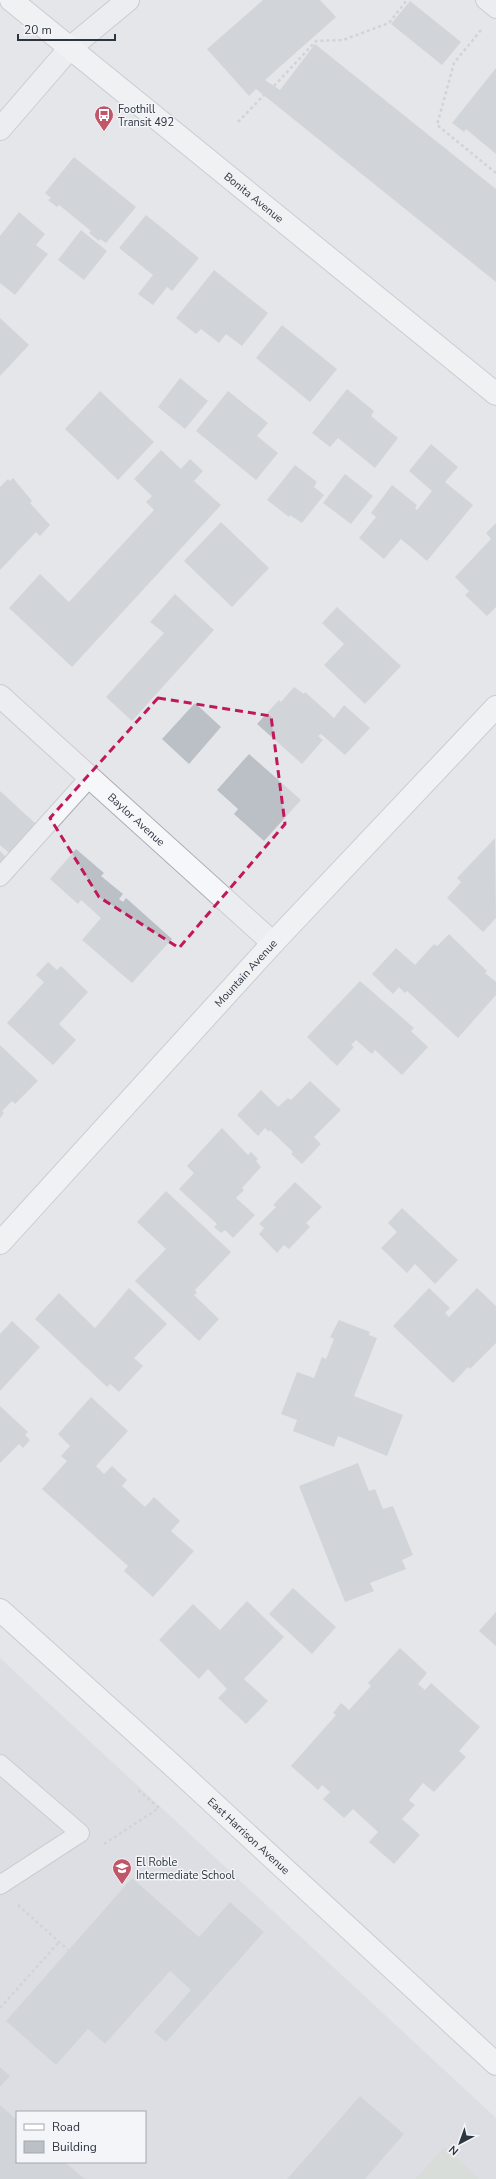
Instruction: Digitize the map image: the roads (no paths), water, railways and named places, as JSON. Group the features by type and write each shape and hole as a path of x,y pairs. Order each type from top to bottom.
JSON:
{"main road":[{"name":"Bonita Avenue","path":"12,0 496,394"},
{"name":"Mountain Avenue","path":"0,1243 274,942 496,707"},
{"name":"East Harrison Avenue","path":"0,1610 178,1770 496,2064"}],"street":[{"path":"0,129 70,48 128,0"},
{"name":"Baylor Avenue","path":"0,696 274,942"}],"lane":[{"path":"484,0 496,9"},
{"path":"0,877 90,777"},
{"path":"0,1764 80,1833 0,1885"}],"place":[{"name":"Foothill Transit 492","path":"104,132"},
{"name":"El Roble Intermediate School","path":"122,1885"}]}
